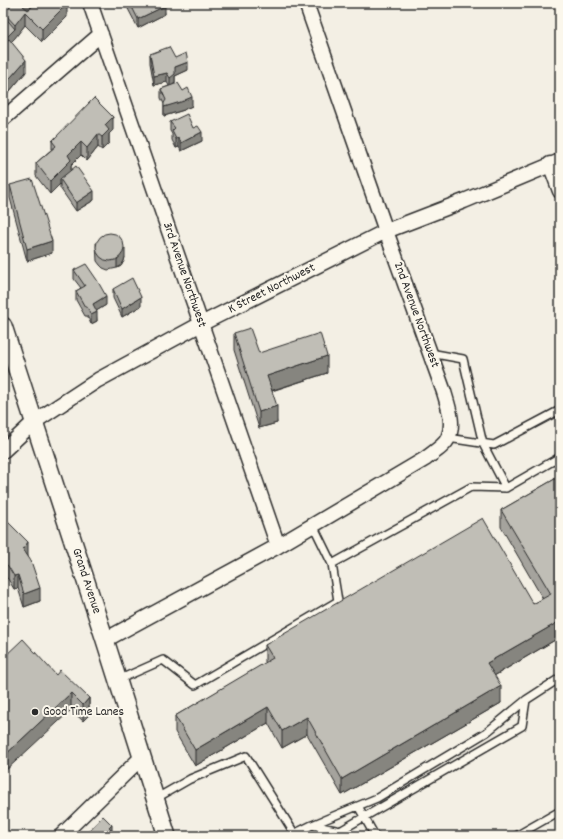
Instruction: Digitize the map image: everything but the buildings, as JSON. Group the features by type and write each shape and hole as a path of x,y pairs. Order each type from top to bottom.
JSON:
{"street":[{"name":"3rd Avenue Northwest","path":"90,3 278,546"},
{"name":"2nd Avenue Northwest","path":"306,3 444,392 451,418 448,438"},
{"path":"3,119 101,34"},
{"path":"555,163 560,191"},
{"name":"K Street Northwest","path":"3,451 34,422 98,380 201,324 386,231 464,201 555,163"},
{"name":"Grand Avenue","path":"3,326 167,836"},
{"path":"105,640 278,546 425,460 444,444 448,438"},
{"path":"61,836 142,757"}],"lane":[{"path":"430,353 463,359 483,444 506,488"},
{"path":"448,438 494,446 560,410"},
{"path":"332,564 471,488 506,488 560,457"},
{"path":"118,680 163,660 195,685 338,601 332,564 313,525"},
{"path":"155,799 190,779 246,756 294,835 312,825 377,798 487,732 526,700 560,678"},
{"path":"312,825 340,831 522,726 526,700"},
{"path":"358,806 375,836"},
{"path":"516,836 560,811"}],"place":[{"name":"Good Time Lanes","path":"35,712"}]}
